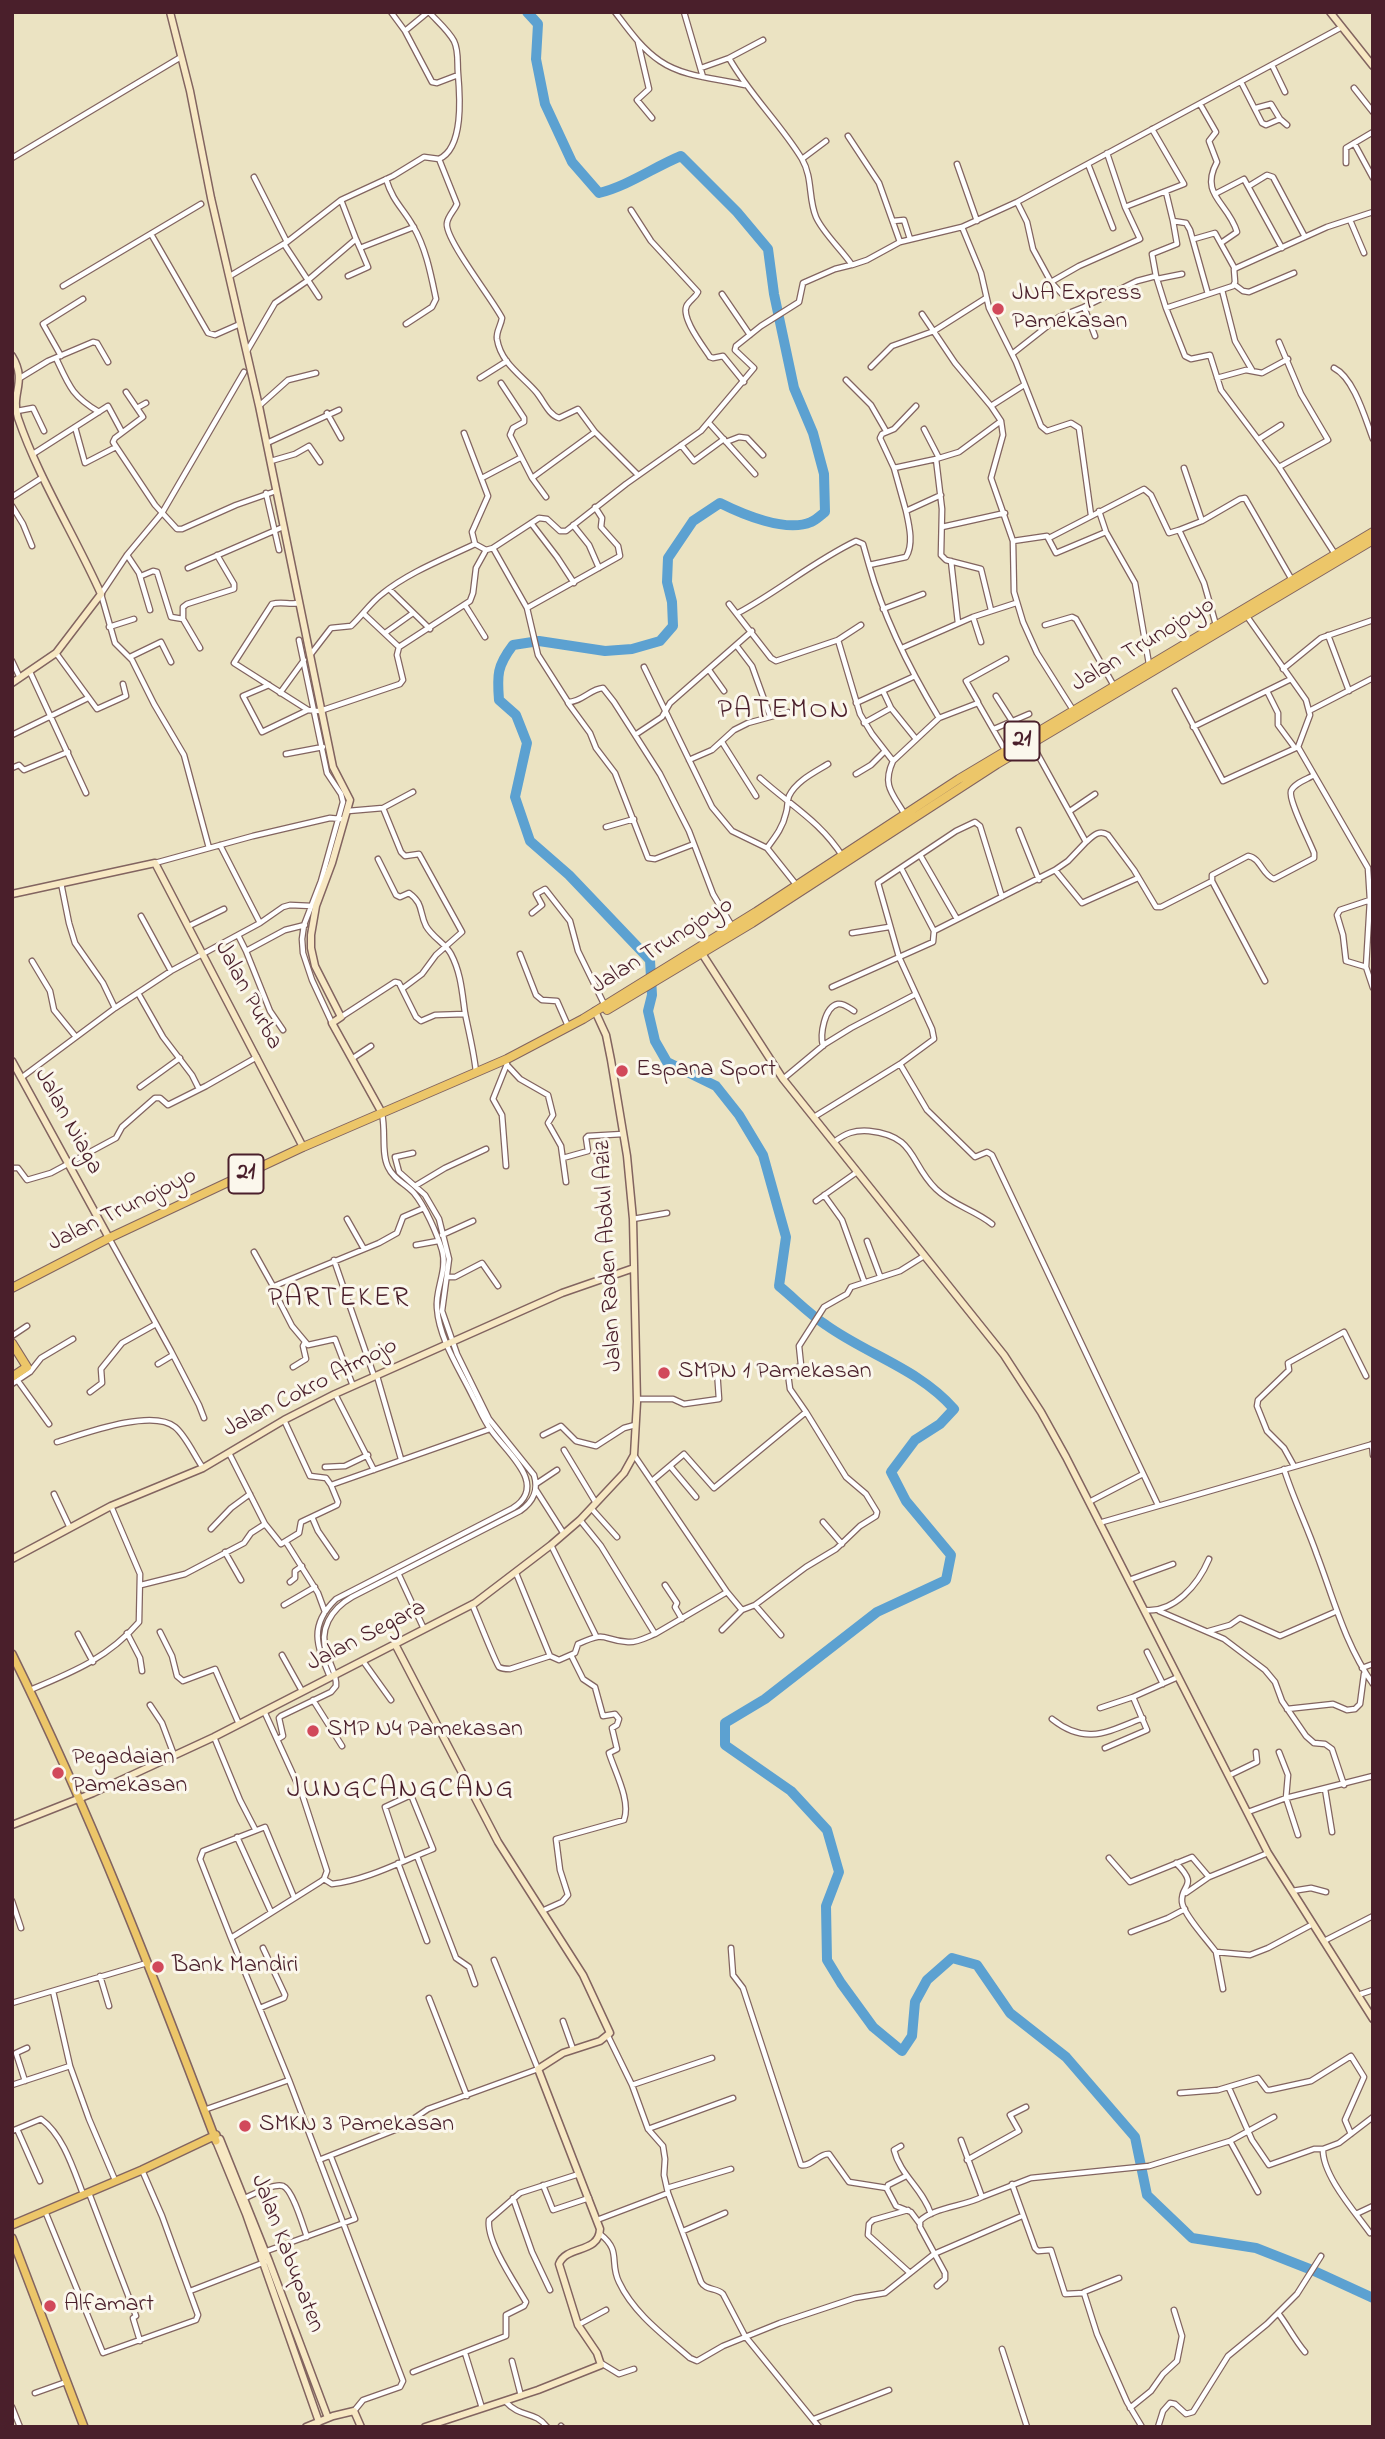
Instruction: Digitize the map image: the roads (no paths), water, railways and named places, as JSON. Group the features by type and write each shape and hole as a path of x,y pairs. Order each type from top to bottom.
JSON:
{"highway":[{"name":"Jalan Trunojoyo","path":"844,857 904,813 1006,751 1030,740 1073,710 1216,625 1247,616 1292,580 1373,532"},
{"name":"Jalan Trunojoyo","path":"569,1027 587,1020 678,963 702,953 844,857 1030,740 1247,616 1373,540"},
{"name":"21","path":"480,1071 507,1061 569,1027"},
{"name":"Jalan Trunojoyo","path":"12,1288 109,1238 303,1147 480,1071"},
{"path":"12,1343 30,1369 14,1381"}],"main road":[{"name":"Jalan Kabupaten","path":"12,1654 79,1799 217,2138"},
{"path":"12,2225 217,2138"},
{"path":"12,2238 84,2427"}],"street":[{"path":"170,12 247,351 248,371 259,405 270,461 271,492 330,768"},
{"path":"391,12 432,82 435,84 458,75"},
{"path":"230,276 286,243 341,200 424,157 439,159 449,152 457,131 460,101 454,42 429,12 405,32"},
{"path":"615,12 638,42 660,61 703,77 745,85"},
{"path":"684,12 703,77"},
{"path":"1330,12 1373,66"},
{"path":"464,433 488,500 472,532 475,544 486,550 493,548 530,523 544,518 563,532 709,422 744,382 754,366 735,348 767,321 800,301 804,282 867,260 900,242 977,221 1342,27"},
{"path":"701,68 729,58 763,40"},
{"path":"638,42 649,89 637,100 652,118"},
{"path":"12,158 181,57"},
{"path":"729,58 745,85 763,103 802,159 811,181 816,216 852,265"},
{"path":"1272,65 1285,92"},
{"path":"1241,82 1263,124 1280,119"},
{"path":"1354,89 1373,112"},
{"path":"1200,104 1216,132 1209,141 1217,161 1209,181 1237,232 1221,243"},
{"path":"1256,108 1271,104 1287,125"},
{"path":"1125,207 1183,186 1184,183 1152,129"},
{"path":"1346,163 1346,149 1373,132"},
{"path":"848,136 879,183 900,242"},
{"path":"802,159 826,141"},
{"path":"1353,143 1373,178"},
{"path":"1051,282 1079,265 1139,240 1107,153"},
{"path":"439,159 457,204 447,220 446,227 458,251 502,318 497,341 507,361 554,416 559,418 578,409 595,432 638,475"},
{"path":"957,164 977,221"},
{"path":"1088,164 1113,228"},
{"path":"1249,186 1269,175 1273,177 1306,237"},
{"path":"254,177 286,243 319,297"},
{"path":"1215,194 1242,178 1249,186 1282,248"},
{"path":"386,179 396,203 414,228 428,265 436,301 432,307 406,324"},
{"path":"1166,192 1177,244 1152,254 1166,307 1185,356 1191,359 1210,355 1225,397 1279,467 1335,554"},
{"path":"341,200 368,267 348,276"},
{"path":"1017,202 1027,222 1031,244 1051,282 1062,294"},
{"path":"63,286 201,204"},
{"path":"631,210 651,241 698,292 687,306 686,313 690,325 711,358 723,356 744,382"},
{"path":"1235,269 1306,237 1373,212"},
{"path":"892,221 904,220 910,239"},
{"path":"1350,220 1364,253"},
{"path":"1173,221 1188,224 1208,294"},
{"path":"962,227 981,273 994,322 1012,354 1044,430 1051,431 1071,423 1079,428 1091,515"},
{"path":"360,248 414,228"},
{"path":"1194,239 1213,232 1235,269 1235,285"},
{"path":"151,234 208,333 215,335 241,324"},
{"path":"247,351 275,303 307,281 356,239"},
{"path":"1235,285 1249,292 1294,273"},
{"path":"1012,354 1059,317 1138,281 1182,274"},
{"path":"1166,307 1235,285"},
{"path":"1222,290 1234,341 1252,370"},
{"path":"722,294 750,335"},
{"path":"871,367 892,346 934,331 986,298"},
{"path":"83,299 43,324 63,375 78,399 99,412"},
{"path":"1084,307 1095,336"},
{"path":"922,314 955,363 1001,421 1003,435 991,478 1013,541 1012,583 1016,603 1037,653 1073,710"},
{"path":"20,378 94,341 108,362"},
{"path":"1279,342 1301,394 1328,440 1279,467"},
{"path":"12,356 20,378 16,411 33,454 101,594 116,646 130,657 154,705 184,755 209,848"},
{"path":"1217,377 1246,370 1262,373 1288,359"},
{"path":"480,378 507,361"},
{"path":"1334,368 1351,384 1373,439"},
{"path":"12,683 57,653 127,555 162,513 248,371"},
{"path":"259,405 288,380 316,373"},
{"path":"846,380 871,405 886,431"},
{"path":"501,383 524,418 523,422 510,432 520,457 547,497"},
{"path":"991,406 1024,385"},
{"path":"126,393 142,419 115,438 116,447 162,513 177,529 271,492"},
{"path":"137,408 146,403"},
{"path":"33,454 109,406 122,432"},
{"path":"869,565 908,555 910,540 906,511 894,468 880,438 881,434 894,429 916,407"},
{"path":"16,411 33,408 44,431"},
{"path":"267,443 339,410"},
{"path":"327,414 341,438"},
{"path":"894,468 959,452 1001,421"},
{"path":"709,422 755,474"},
{"path":"1259,439 1281,425"},
{"path":"75,427 85,463 116,447"},
{"path":"924,429 937,459 941,495 941,555 945,559 981,569 991,610"},
{"path":"532,478 595,432"},
{"path":"681,445 694,461 725,440 739,437 747,438 762,454"},
{"path":"270,461 295,454 309,446 320,461"},
{"path":"482,478 520,457"},
{"path":"1184,468 1202,521"},
{"path":"12,497 44,476"},
{"path":"1049,538 1144,489 1153,498 1168,533 1202,521 1244,498 1292,580"},
{"path":"906,511 941,495"},
{"path":"12,506 32,546"},
{"path":"527,608 617,559 621,551 601,527 603,518 595,507"},
{"path":"1099,511 1106,532 1135,583 1149,665"},
{"path":"942,527 1005,513"},
{"path":"530,523 574,583"},
{"path":"573,525 589,545 599,568"},
{"path":"279,528 279,550"},
{"path":"188,568 279,528"},
{"path":"1179,530 1204,583 1216,625"},
{"path":"1013,541 1046,536 1057,552 1106,532"},
{"path":"738,613 766,598 795,575 856,541 863,544 883,609 915,676 939,718"},
{"path":"280,693 331,628 351,626 389,589 404,579 475,544"},
{"path":"493,548 527,608 534,643 544,667 592,736 599,753 615,773 649,860 694,844"},
{"path":"297,604 279,601 272,604 234,663 308,710 319,711 401,684 403,680 396,653 399,647 465,605 472,597 476,568 486,550"},
{"path":"127,555 141,576 150,610"},
{"path":"200,648 183,619 185,605 234,589 234,584 217,555"},
{"path":"951,561 958,623"},
{"path":"141,576 157,572 171,617 183,619"},
{"path":"389,589 430,629"},
{"path":"883,609 923,594"},
{"path":"902,648 973,617 1016,603"},
{"path":"729,604 776,661 838,640 861,625"},
{"path":"465,605 485,637"},
{"path":"385,634 413,613"},
{"path":"363,614 399,647"},
{"path":"1175,691 1223,781 1297,747 1309,711 1306,700 1247,616"},
{"path":"973,617 981,642"},
{"path":"1045,625 1072,617 1076,619 1114,686"},
{"path":"109,628 134,619"},
{"path":"1283,669 1314,642 1373,620"},
{"path":"635,735 657,720 670,704 752,631"},
{"path":"1328,635 1349,691"},
{"path":"299,640 308,658"},
{"path":"838,640 855,703 864,723 893,761"},
{"path":"130,657 161,642 171,662"},
{"path":"736,645 752,666 770,716"},
{"path":"57,653 97,709 126,696 123,684"},
{"path":"1006,659 966,681 1006,751"},
{"path":"12,662 20,678"},
{"path":"644,667 722,821 732,831 767,848 798,887"},
{"path":"709,670 724,691"},
{"path":"30,672 86,793"},
{"path":"855,703 915,676"},
{"path":"1309,711 1373,678"},
{"path":"1193,727 1291,679"},
{"path":"269,685 243,696 261,731 308,710"},
{"path":"568,702 577,702 597,688 603,688 660,774 694,844 713,894 734,930"},
{"path":"883,691 891,708 916,739"},
{"path":"1267,691 1277,711 1278,725 1297,747 1367,868 1370,947 1366,967 1373,988"},
{"path":"996,696 1012,721"},
{"path":"12,735 89,698"},
{"path":"904,813 888,783 893,761 939,718 959,708 978,703"},
{"path":"864,723 891,708"},
{"path":"319,711 323,747 333,777 350,800 348,811 342,820"},
{"path":"690,760 712,750 734,730 788,712"},
{"path":"994,729 1029,714"},
{"path":"1030,740 1086,842"},
{"path":"722,742 756,796"},
{"path":"286,754 323,747"},
{"path":"856,774 885,751"},
{"path":"12,768 19,765 24,770 68,752"},
{"path":"767,848 781,828 789,796 800,782 828,764"},
{"path":"1265,981 1212,881 1212,875 1248,856 1255,858 1268,876 1274,879 1314,858 1290,794 1295,786 1314,775"},
{"path":"760,779 788,803 813,819 844,857"},
{"path":"308,925 342,820 341,789"},
{"path":"348,811 383,808 413,792"},
{"path":"1070,811 1094,794"},
{"path":"383,808 401,852 405,856 419,854 461,930 460,935 445,946 422,974 402,989"},
{"path":"12,894 155,863 330,818 342,820"},
{"path":"606,827 634,819"},
{"path":"814,1117 900,1064 934,1039 899,957 878,884 965,826 977,823 1002,897"},
{"path":"1019,830 1039,880"},
{"path":"934,931 1039,880 1068,861 1098,833 1106,834 1138,878 1153,905 1158,908 1212,881"},
{"path":"220,845 260,923"},
{"path":"920,855 957,919"},
{"path":"378,859 396,895 400,897 408,893 416,899 423,910 426,925 435,939 445,946 455,963 480,1071"},
{"path":"278,1739 283,1736 279,1718 334,1690 337,1682 321,1646 321,1633 328,1615 341,1596 397,1571 526,1503 534,1475 490,1429 462,1369 437,1309 448,1253 424,1208 411,1190 396,1180 387,1166 382,1113 332,1023 312,957 308,925 312,906 329,862"},
{"name":"Jalan Purba","path":"155,863 303,1147"},
{"path":"832,987 930,946 934,940 934,931 901,868"},
{"path":"1055,870 1082,903 1138,878"},
{"path":"61,882 75,943 103,982 115,1008"},
{"path":"532,912 541,907 536,894 545,889 570,921 578,951 606,1008"},
{"path":"1366,967 1346,961 1337,915 1340,910 1370,900"},
{"path":"21,1078 115,1008 171,971 290,905 312,906"},
{"path":"189,926 224,909"},
{"path":"141,916 171,971"},
{"path":"246,951 285,930 308,925"},
{"path":"852,933 889,927"},
{"path":"238,935 266,1002 283,1030"},
{"path":"702,953 783,1079 981,1324 1041,1412 1268,1853 1373,2019"},
{"path":"520,954 536,995 542,1000 557,1001 569,1027"},
{"path":"32,961 50,991 54,1010 76,1037"},
{"path":"332,1023 395,982 399,983 416,1017 421,1021 435,1015 465,1014"},
{"path":"138,993 163,1037 192,1075 199,1089"},
{"path":"783,1079 823,1046 851,1028 916,994"},
{"path":"328,1003 341,1017"},
{"path":"823,1046 821,1035 831,1008 842,1004 854,1011"},
{"name":"Jalan Raden Abdul Aziz","path":"597,1013 607,1041 623,1134 633,1219 637,1399 634,1455"},
{"path":"353,1058 371,1046"},
{"path":"12,1168 18,1168 25,1179 30,1181 41,1178 116,1138 122,1127 155,1098 160,1098 168,1105 257,1057"},
{"path":"140,1087 180,1058"},
{"path":"507,1061 520,1079 545,1092 550,1098 553,1115 548,1123 561,1146 566,1182"},
{"path":"506,1166 502,1115 493,1099 507,1061"},
{"name":"Jalan Niaga","path":"13,1064 109,1238"},
{"path":"900,1064 923,1105 932,1115 974,1156 988,1152 992,1155 1158,1505"},
{"path":"834,1142 856,1130 897,1138 906,1146 936,1189 992,1224"},
{"path":"563,1158 588,1151 588,1136 623,1134"},
{"path":"415,1186 486,1149"},
{"path":"386,1157 413,1153"},
{"path":"395,1157 399,1172 429,1199 439,1219 439,1237"},
{"path":"816,1201 858,1172"},
{"path":"824,1195 842,1220 864,1281"},
{"path":"273,1286 397,1233 402,1218 424,1208"},
{"path":"633,1219 667,1213"},
{"path":"347,1219 364,1249"},
{"path":"416,1245 473,1221"},
{"path":"109,1238 204,1418"},
{"path":"867,1241 880,1276"},
{"path":"254,1252 288,1319 305,1342 309,1345 335,1339 353,1385"},
{"path":"722,1630 742,1611 755,1605 842,1544 860,1526 876,1516 877,1512 866,1494 846,1477 790,1389 788,1379 792,1370 802,1365 799,1346 824,1307 847,1294 851,1287 900,1271 925,1255"},
{"path":"334,1260 401,1459"},
{"path":"447,1277 455,1277 482,1263 498,1286"},
{"name":"Jalan Cokro Atmojo","path":"12,1559 111,1506 203,1468 284,1420 353,1385 562,1293 634,1268"},
{"path":"445,1270 447,1277 442,1311 450,1342"},
{"path":"90,1392 102,1383 101,1370 117,1348 156,1325"},
{"path":"12,1336 27,1326"},
{"path":"1294,1466 1284,1448 1268,1434 1257,1406 1258,1400 1289,1370 1289,1362 1344,1332 1366,1376"},
{"path":"30,1369 41,1358 73,1339"},
{"path":"293,1367 307,1358 303,1346 305,1342"},
{"path":"158,1364 173,1355"},
{"path":"637,1399 673,1399 684,1404 716,1401 720,1398 717,1370"},
{"path":"14,1381 49,1424"},
{"path":"335,1394 374,1470"},
{"path":"483,1411 515,1456"},
{"path":"652,1481 684,1454 713,1488 806,1412"},
{"path":"57,1442 104,1429 159,1420 174,1426 203,1468"},
{"path":"229,1453 265,1524 279,1544 286,1542 299,1533 301,1522 338,1503 326,1478 310,1476 284,1420"},
{"path":"543,1435 561,1426 576,1441 596,1446 624,1428 636,1425"},
{"path":"331,1485 490,1429"},
{"path":"1099,1523 1372,1444 1373,1455"},
{"path":"564,1451 594,1506 617,1537"},
{"path":"325,1467 345,1466 368,1455"},
{"path":"634,1455 742,1611"},
{"name":"Jalan Segara","path":"12,1825 79,1799 214,1737 472,1604 516,1573 580,1520 624,1473 634,1455"},
{"path":"670,1466 696,1497"},
{"path":"1284,1469 1318,1557 1335,1612 1363,1670 1373,1684"},
{"path":"533,1486 557,1470"},
{"path":"1088,1502 1143,1474"},
{"path":"533,1486 564,1534"},
{"path":"54,1494 70,1529"},
{"path":"211,1529 231,1508 250,1494"},
{"path":"30,1690 93,1662 112,1650 140,1619 141,1585 138,1565 111,1506"},
{"path":"312,1517 336,1558"},
{"path":"580,1520 623,1580 655,1634"},
{"path":"823,1522 842,1544"},
{"path":"141,1585 181,1575 244,1543 251,1533 265,1524"},
{"path":"286,1542 328,1615"},
{"path":"551,1545 596,1636"},
{"path":"225,1552 241,1580"},
{"path":"1159,1611 1197,1583 1209,1559"},
{"path":"1128,1580 1173,1564"},
{"path":"290,1581 295,1578 295,1571 302,1566"},
{"path":"397,1571 424,1629"},
{"path":"516,1573 550,1656"},
{"path":"665,1585 677,1602 675,1607 682,1619"},
{"path":"284,1605 314,1587"},
{"path":"472,1604 499,1667 510,1669 550,1656 559,1660 576,1652 578,1644 596,1636 603,1635 633,1642 655,1634 727,1592"},
{"path":"755,1605 782,1635"},
{"path":"1144,1610 1159,1611 1180,1622 1209,1630 1245,1653 1265,1670 1275,1682 1287,1709 1313,1742 1325,1744 1332,1749 1344,1785"},
{"path":"1209,1630 1230,1625 1240,1618 1280,1636 1335,1612"},
{"path":"160,1632 172,1656 177,1676 183,1681 215,1669 239,1724"},
{"path":"127,1633 140,1658 142,1671"},
{"path":"78,1634 93,1662"},
{"path":"395,1644 498,1842 583,1975 609,2029 608,2036 632,2085 649,2129 665,2151 664,2175 668,2191 702,2285 723,2294 745,2336 819,2427"},
{"path":"1147,1652 1163,1684"},
{"path":"282,1655 302,1691"},
{"path":"542,1911 562,1902 568,1895 560,1870 556,1839 625,1819 622,1791 609,1754 617,1749 612,1731 619,1719 615,1714 603,1716 595,1687 583,1679 571,1655"},
{"path":"363,1661 391,1700"},
{"path":"1363,1670 1373,1664"},
{"path":"1287,1709 1333,1704 1348,1710 1358,1708 1363,1670"},
{"path":"1100,1709 1178,1677"},
{"path":"291,1696 298,1708"},
{"path":"1105,1748 1146,1731 1133,1697"},
{"path":"313,1700 342,1746"},
{"path":"150,1704 162,1723 174,1755"},
{"path":"264,1711 302,1794 323,1853 326,1880"},
{"path":"1052,1719 1075,1734 1095,1735 1143,1718"},
{"path":"214,1737 255,1829"},
{"path":"1230,1775 1257,1762 1256,1752"},
{"path":"1279,1752 1289,1781 1286,1798 1298,1835"},
{"path":"1248,1812 1286,1798 1373,1776"},
{"path":"1325,1789 1332,1832"},
{"path":"326,1880 334,1884 347,1881 400,1862 417,1856 433,1849 411,1794 385,1807 400,1862 426,1941"},
{"path":"295,1897 265,1827 203,1851 200,1855 403,2381 400,2387 363,2400 354,2411 306,2427"},
{"path":"237,1837 271,1912"},
{"path":"1183,1896 1209,1877 1268,1853"},
{"path":"417,1856 456,1958 469,1967 475,1984"},
{"path":"1109,1858 1127,1880 1133,1882 1192,1857 1209,1877"},
{"path":"1176,1863 1188,1879 1182,1902 1216,1952 1223,1989"},
{"path":"231,1938 326,1880"},
{"path":"1292,1891 1311,1888 1326,1892"},
{"path":"12,1901 22,1928"},
{"path":"1131,1932 1185,1909"},
{"path":"1324,1941 1373,1916"},
{"path":"1216,1952 1250,1955 1313,1924"},
{"path":"260,2008 285,1995 263,1948"},
{"path":"731,1948 733,1975 743,1988 801,2165 807,2166 824,2154 830,2154 849,2182 887,2188"},
{"path":"494,1960 589,2198 600,2234 614,2249 616,2272 621,2286 653,2326 690,2358 699,2360 745,2336 855,2298 885,2293 934,2254 1022,2216"},
{"path":"12,2003 146,1964"},
{"path":"100,1976 109,2006"},
{"path":"1359,1995 1373,1990"},
{"path":"52,1991 70,2066 116,2181"},
{"path":"429,1998 467,2096"},
{"path":"563,2021 573,2049"},
{"path":"319,2160 400,2128 428,2109 538,2069 573,2049 608,2036"},
{"path":"25,2081 16,2053 27,2048"},
{"path":"1180,2092 1229,2088 1258,2078 1269,2091 1309,2082 1351,2056 1364,2075 1345,2120 1351,2134"},
{"path":"632,2085 712,2058"},
{"path":"12,2085 70,2066"},
{"path":"207,2109 289,2080"},
{"path":"1229,2088 1247,2131 1269,2165 1339,2144 1373,2117"},
{"path":"649,2129 733,2098"},
{"path":"967,2160 1018,2131 1010,2115 1027,2107"},
{"path":"919,2224 924,2217 967,2204 1012,2184 1038,2177 1149,2166 1230,2141 1273,2117"},
{"path":"40,2181 15,2130 41,2119 45,2120 57,2135 86,2194 136,2316 133,2318 140,2341"},
{"name":"Jalan Kabupaten","path":"217,2138 245,2198 262,2253"},
{"name":"Jalan Kabupaten","path":"217,2138 328,2418"},
{"path":"961,2140 982,2197"},
{"path":"1230,2141 1258,2192"},
{"path":"901,2146 894,2151 898,2164 921,2191 931,2214"},
{"path":"1323,2149 1329,2172 1370,2233"},
{"path":"262,2253 355,2220 331,2157"},
{"path":"597,2220 731,2169"},
{"path":"45,2210 103,2353 197,2318 190,2291 142,2170"},
{"path":"413,2372 506,2336 506,2315 527,2303 503,2261 488,2224 490,2217 526,2190 579,2174"},
{"path":"887,2188 906,2176"},
{"path":"1012,2184 1035,2249 1051,2250 1065,2294 1084,2292 1119,2278"},
{"path":"543,2185 553,2210 589,2198"},
{"path":"245,2198 278,2186 286,2188 291,2194 307,2237"},
{"path":"887,2188 896,2206 908,2210 919,2224 946,2276 937,2286"},
{"path":"513,2198 532,2252 550,2290"},
{"path":"1356,2214 1373,2206"},
{"path":"908,2210 873,2220 869,2224 868,2235 910,2273"},
{"path":"683,2231 725,2213"},
{"path":"600,2234 593,2245 563,2257 560,2267 578,2325 601,2363 619,2374 634,2368"},
{"path":"1158,2427 1165,2406 1170,2403 1186,2414 1193,2412 1228,2356 1297,2294 1321,2256"},
{"path":"190,2291 266,2262"},
{"name":"Jalan Kabupaten","path":"266,2262 319,2421"},
{"path":"1084,2292 1097,2334 1130,2409 1142,2427"},
{"path":"578,2325 607,2310"},
{"path":"1130,2409 1151,2391 1177,2361 1182,2336 1174,2310"},
{"path":"1278,2313 1305,2352"},
{"path":"1002,2349 1027,2427"},
{"path":"464,2353 482,2408"},
{"path":"512,2361 521,2396"},
{"path":"425,2427 521,2396 598,2367 601,2363"},
{"path":"35,2393 67,2381"},
{"path":"814,2419 889,2390"},
{"path":"505,2401 516,2412 538,2417 547,2427"},
{"path":"12,2407 20,2427"},
{"path":"354,2411 362,2427"}],"waterway":[{"path":"527,12 538,24 536,59 545,104 572,162 599,193 620,186 681,156 737,212 768,249 774,294 794,388 813,433 824,474 825,512 817,519 801,525 777,524 720,503 693,521 668,558 667,582 672,602 673,626 660,641 632,649 605,651 539,641 513,645 501,665 498,684 499,700 516,715 527,743 515,797 530,841 569,875 650,960 652,995 648,1011 655,1041 667,1062 716,1086 739,1115 763,1155 786,1237 779,1286 820,1321 925,1383 954,1409 940,1424 915,1440 891,1472 906,1501 951,1555 946,1580 877,1612 765,1699 725,1723 725,1745 791,1791 827,1830 839,1872 826,1906 827,1960 873,2027 902,2051 912,2036 915,2002 927,1980 952,1958 977,1965 1010,2013 1066,2057 1135,2137 1147,2195 1192,2238 1256,2248 1373,2298"}],"place":[{"name":"JNA Express Pamekasan","path":"998,309"},
{"name":"Espana Sport","path":"622,1071"},
{"name":"SMPN 1 Pamekasan","path":"664,1373"},
{"name":"SMP N4 Pamekasan","path":"313,1731"},
{"name":"Pegadaian Pamekasan","path":"58,1773"},
{"name":"Bank Mandiri","path":"158,1967"},
{"name":"SMKN 3 Pamekasan","path":"245,2126"},
{"name":"Alfamart","path":"50,2306"}],"district":[{"name":"PATEMON","path":"784,712"},
{"name":"PARTEKER","path":"339,1300"},
{"name":"JUNGCANGCANG","path":"401,1791"}]}
